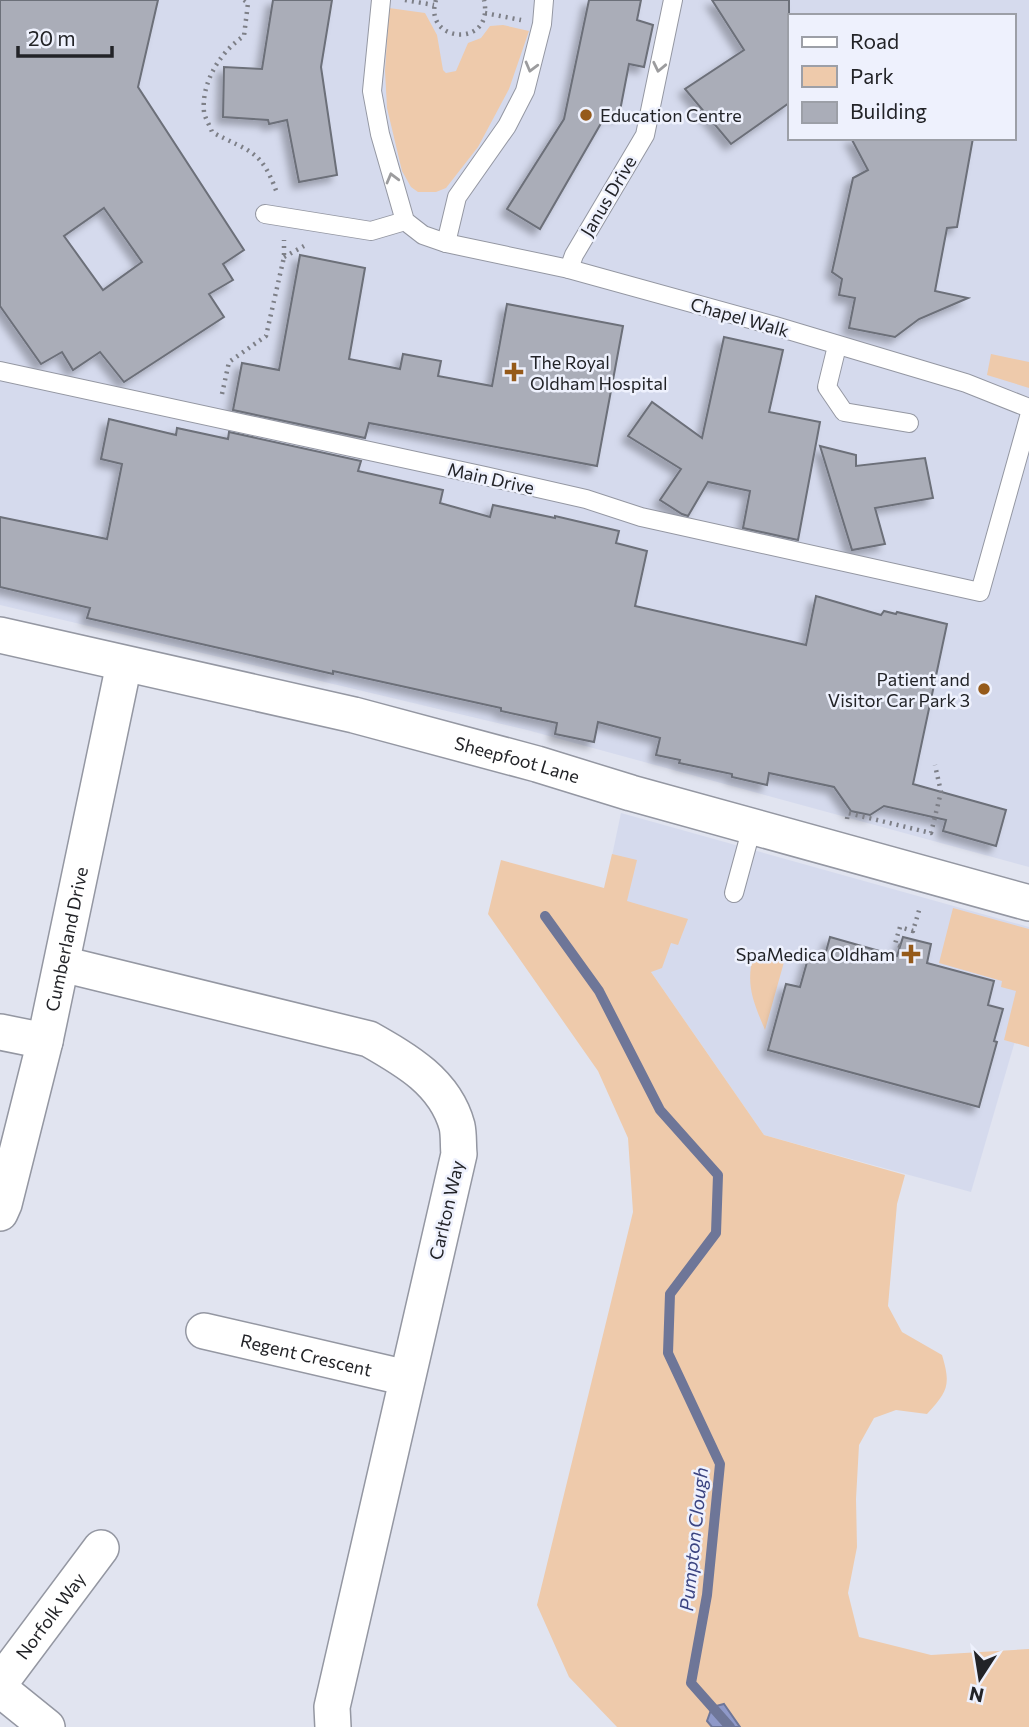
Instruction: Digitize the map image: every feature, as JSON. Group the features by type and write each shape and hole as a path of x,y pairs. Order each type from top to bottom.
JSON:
{"street":[{"name":"Sheepfoot Lane","path":"0,635 354,715 1029,903"},
{"name":"Cumberland Drive","path":"0,1213 45,1041 124,664"},
{"name":"Carlton Way","path":"62,964 369,1040 410,1062 430,1080 446,1101 457,1127 459,1154 332,1707 333,1727"},
{"path":"0,1032 45,1041"},
{"name":"Regent Crescent","path":"204,1331 408,1378"},
{"name":"Norfolk Way","path":"0,1683 101,1548"},
{"path":"0,1689 47,1727"}],"lane":[{"path":"265,214 371,231 405,221 380,134 372,91 381,0"},
{"path":"446,243 457,197 506,126 525,91 542,24 544,0"},
{"name":"Janus Drive","path":"569,269 574,254 645,135 673,0"},
{"name":"Chapel Walk","path":"405,221 422,235 446,243 569,269 978,387 1029,408"},
{"path":"837,346 827,387 844,412 909,423"},
{"name":"Main Drive","path":"0,371 498,479 586,499 641,517 980,592 1029,418"},
{"path":"734,893 752,827"}],"path":[{"path":"244,0 248,3 244,36 228,46 217,64 205,95 204,113 212,132 254,152 268,170 279,197"},
{"path":"405,0 435,3 437,22 450,34 458,36 475,30 481,24 485,13 484,0"},
{"path":"485,13 542,24"},
{"path":"216,418 229,362 266,335 284,257 284,236"},
{"path":"846,824 848,813 931,833 941,792 935,765"},
{"path":"900,946 895,944 900,927 913,931 924,895"}],"shaded area":[{"name":"The Royal Oldham Hospital","path":"0,0 1029,0 1029,867 527,730 0,605"},
{"path":"621,813 1029,927 1029,993 971,1192 764,1135 606,907 605,889"}],"green space":[{"path":"389,8 425,13 437,35 443,70 446,73 456,71 468,43 481,38 490,26 503,25 529,31 509,89 478,147 446,188 436,192 418,192 411,187 402,171 387,108 385,71"},
{"path":"991,354 1029,362 1029,388 987,375"},
{"path":"612,854 637,860 627,901 688,919 678,945 671,943 662,968 651,972 764,1135 905,1175 897,1204 888,1306 902,1332 942,1355 947,1381 943,1393 927,1414 896,1410 874,1418 859,1445 857,1547 848,1593 859,1637 931,1655 1029,1649 1029,1727 740,1727 734,1719 707,1721 712,1727 617,1727 569,1677 537,1605 633,1212 628,1138 598,1071 488,914 501,860 604,888"},
{"path":"953,908 1029,929 1029,1047 1004,1040 1016,991 1001,987 1002,981 939,963"},
{"path":"754,953 784,962 765,1030 750,983"}],"water":[{"path":"724,1704 740,1727 712,1727 707,1721 712,1707"}],"building":[{"path":"0,0 158,0 138,87 244,250 223,264 233,280 209,294 224,317 124,382 100,352 73,370 62,352 41,364 0,306","holes":["104,208 142,262 103,290 64,236"]},
{"path":"273,0 332,0 321,67 337,175 299,182 287,120 269,124 268,120 223,117 224,67 262,69"},
{"name":"Education Centre","path":"589,0 641,0 637,20 653,25 644,67 629,64 619,116 607,113 540,229 507,209 564,119"},
{"path":"712,0 789,0 788,104 731,144 685,89 744,50"},
{"path":"852,140 973,140 957,227 947,228 935,291 968,298 919,319 895,337 849,328 855,298 839,295 842,279 832,272 853,178 868,170"},
{"path":"300,255 365,268 349,359 400,369 403,354 441,361 438,376 492,386 507,304 623,326 597,466 369,423 365,438 233,410 242,363 279,370"},
{"path":"724,337 783,350 769,412 820,422 798,540 743,528 750,491 708,482 688,516 682,514 660,500 681,469 628,436 652,402 702,438"},
{"path":"109,419 176,435 177,428 228,439 229,432 361,461 358,471 443,490 440,503 490,517 493,505 619,531 616,543 647,551 635,606 806,645 816,596 881,615 884,611 897,612 947,624 913,784 1006,810 996,846 943,831 946,820 884,806 870,815 851,811 834,787 769,773 767,785 732,777 732,774 679,763 680,760 656,755 660,738 598,722 594,742 555,734 557,723 501,711 501,708 333,671 333,674 87,618 90,608 0,587 0,517 107,539 122,464 101,459"},
{"path":"820,446 856,455 856,466 925,458 933,498 875,508 885,544 852,550"},
{"path":"830,937 897,956 903,937 931,944 927,963 994,981 988,1005 1003,1009 979,1107 768,1050 786,984 800,987 809,955 824,959"}],"waterway":[{"name":"Pumpton Clough","path":"545,916 599,991 660,1110 718,1175 716,1233 670,1294 668,1353 720,1464 707,1595 691,1683 730,1727"}],"place":[{"name":"Education Centre","path":"586,115"},
{"name":"The Royal Oldham Hospital","path":"514,372"},
{"name":"Patient and Visitor Car Park 3","path":"984,689"},
{"name":"SpaMedica Oldham","path":"911,954"}]}
